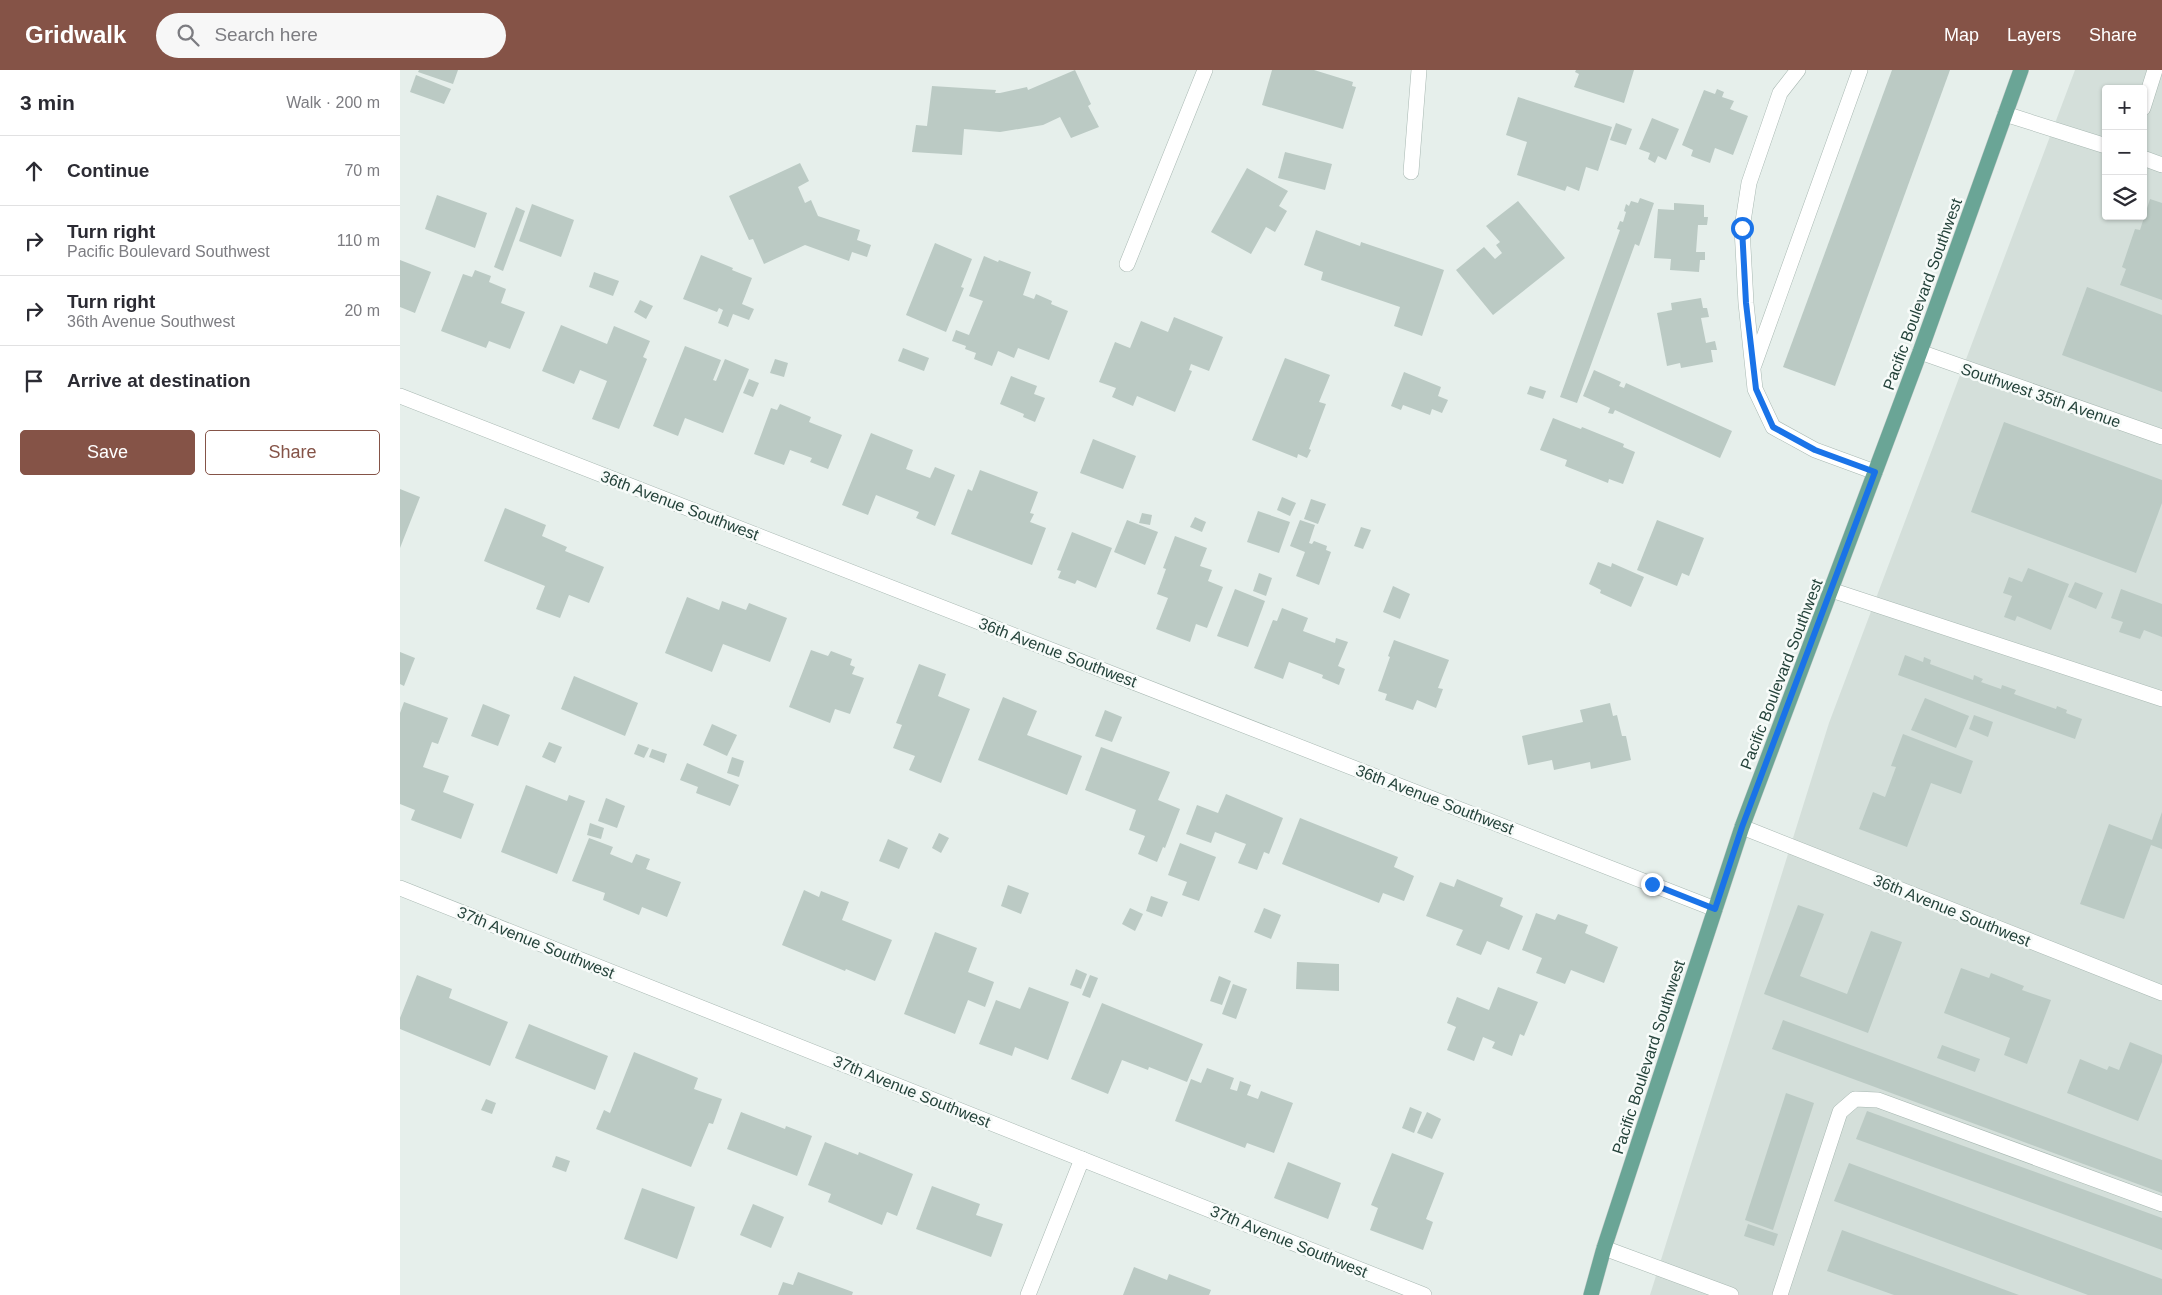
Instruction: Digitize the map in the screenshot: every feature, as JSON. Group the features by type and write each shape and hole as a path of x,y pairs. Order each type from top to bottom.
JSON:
{"main road":[{"name":"Pacific Boulevard Southwest","path":"1591,1295 1604,1248 1742,827 1920,352 2021,70"}],"street":[{"path":"1127,264 1205,70"},
{"path":"1411,172 1419,70"},
{"path":"1798,70 1780,93 1749,183 1742,228 1746,303 1756,389 1773,427 1815,450 1875,472"},
{"path":"1753,368 1860,70"},
{"path":"2147,96 2156,70"},
{"path":"2005,114 2102,145"},
{"path":"2147,159 2162,164"},
{"name":"Southwest 35th Avenue","path":"1920,352 2162,437"},
{"name":"36th Avenue Southwest","path":"400,396 1715,909"},
{"path":"1831,590 2162,700"},
{"name":"36th Avenue Southwest","path":"1742,827 2162,993"},
{"name":"37th Avenue Southwest","path":"400,888 1424,1295"},
{"path":"1780,1295 1840,1112 1855,1099 1878,1100 2162,1204"},
{"path":"1028,1295 1082,1159"},
{"path":"1604,1248 1730,1295"}],"shaded area":[{"path":"2075,70 2162,70 2162,1295 1650,1295 1829,723"}],"building":[{"path":"419,70 458,70 453,84 418,72"},
{"path":"1075,70 1091,104 1088,106 1099,127 1071,138 1060,117 1043,125 1000,132 964,129 962,155 912,152 916,125 927,126 932,86 996,90 995,93 1027,87 1028,90"},
{"path":"1272,70 1314,70 1353,82 1352,86 1356,87 1343,129 1262,105"},
{"path":"1576,70 1634,70 1624,103 1574,87 1579,74 1575,72"},
{"path":"1892,70 1950,70 1835,386 1783,367"},
{"path":"416,75 451,89 444,104 410,92"},
{"path":"1717,89 1724,92 1722,97 1734,101 1730,109 1748,116 1733,155 1715,148 1710,163 1691,156 1693,150 1682,145 1704,90 1715,94"},
{"path":"1518,97 1612,127 1598,171 1586,167 1579,191 1567,186 1565,191 1517,175 1527,142 1506,135"},
{"path":"1652,118 1679,129 1666,160 1658,156 1655,163 1648,159 1650,153 1639,149"},
{"path":"1616,123 1632,129 1626,145 1610,140"},
{"path":"1285,152 1332,164 1325,190 1278,178"},
{"path":"800,163 809,181 798,187 805,203 811,200 818,216 860,230 857,240 871,245 867,257 852,252 849,261 805,245 764,264 753,239 749,240 729,196"},
{"path":"1247,168 1288,191 1279,206 1287,211 1275,232 1266,227 1251,254 1211,232"},
{"path":"437,195 487,213 475,248 425,229"},
{"path":"1640,198 1654,203 1639,246 1635,244 1577,403 1560,397 1620,230 1617,229 1620,221 1623,222 1626,204 1629,206 1631,201 1638,203"},
{"path":"2150,199 2162,203 2162,300 2120,285 2126,269 2122,267 2135,229 2140,230 2143,220 2147,220 2147,208"},
{"path":"1518,201 1565,258 1493,315 1456,270 1484,247 1495,259 1502,253 1496,245 1500,242 1486,226"},
{"path":"1674,203 1704,205 1704,217 1708,217 1707,225 1698,225 1696,252 1705,252 1705,260 1700,260 1699,272 1670,270 1671,259 1654,258 1658,209 1674,210"},
{"path":"532,204 574,220 561,257 519,241"},
{"path":"516,207 525,211 503,271 494,267"},
{"path":"1316,230 1360,246 1361,242 1444,270 1422,336 1394,326 1400,307 1321,280 1323,272 1304,265"},
{"path":"935,243 972,259 961,287 964,288 946,332 906,315"},
{"path":"701,255 752,278 742,304 754,309 749,320 733,314 728,327 718,323 723,310 719,308 717,312 683,299"},
{"path":"984,256 1031,272 1023,295 1034,299 1036,294 1052,301 1051,304 1068,311 1049,360 1018,348 1014,358 998,351 992,366 974,359 976,353 965,349 966,346 952,341 956,330 969,335 983,301 969,296"},
{"path":"400,260 431,272 415,313 400,307"},
{"path":"475,270 491,276 489,282 506,289 501,303 525,312 510,349 489,341 486,348 441,331 463,274 472,277"},
{"path":"594,272 619,281 613,296 589,287"},
{"path":"2087,287 2162,315 2162,392 2062,355"},
{"path":"1701,298 1703,308 1707,308 1709,317 1701,318 1706,343 1715,341 1717,350 1711,350 1713,362 1681,368 1680,363 1667,366 1657,313 1672,310 1671,303"},
{"path":"640,300 653,306 646,319 634,312"},
{"path":"1174,317 1223,337 1209,371 1191,364 1189,370 1192,371 1175,412 1137,396 1133,406 1112,397 1116,388 1099,382 1115,342 1130,348 1141,321 1168,332"},
{"path":"561,325 607,344 614,326 650,341 643,357 647,359 619,429 592,419 607,381 580,370 574,384 542,371"},
{"path":"685,346 721,360 713,380 716,381 725,359 749,369 723,433 685,418 678,436 653,426"},
{"path":"903,348 929,358 924,371 898,361"},
{"path":"1285,358 1330,375 1319,402 1326,404 1307,458 1298,454 1297,458 1252,440"},
{"path":"775,359 788,363 784,377 770,373"},
{"path":"1594,370 1621,382 1619,386 1624,388 1626,383 1732,431 1720,458 1615,410 1613,414 1608,413 1610,408 1583,396"},
{"path":"1404,372 1441,387 1438,396 1448,400 1442,413 1432,409 1430,415 1403,405 1401,410 1391,406"},
{"path":"1011,376 1037,386 1034,394 1045,398 1035,422 1023,417 1024,414 1000,404"},
{"path":"749,379 759,383 753,397 743,393"},
{"path":"1530,386 1546,391 1543,399 1527,394"},
{"path":"780,404 811,417 809,422 842,435 828,469 810,462 812,458 790,450 784,465 754,454 771,408 777,410"},
{"path":"1553,418 1581,429 1582,427 1624,444 1623,447 1635,452 1623,484 1609,479 1608,483 1565,466 1567,460 1540,450"},
{"path":"2004,422 2162,480 2162,503 2136,573 1971,512"},
{"path":"871,433 913,450 906,469 930,478 935,467 955,475 935,526 916,518 919,512 876,495 868,515 842,505"},
{"path":"1093,439 1136,456 1123,489 1080,473"},
{"path":"980,470 1038,492 1030,513 1034,514 1030,522 1046,528 1032,565 951,534 968,489 972,491"},
{"path":"400,489 420,497 400,548"},
{"path":"1282,497 1296,503 1290,516 1277,510"},
{"path":"1311,499 1326,504 1318,524 1304,519"},
{"path":"505,508 546,525 542,536 567,547 565,551 604,567 589,603 569,595 560,618 536,609 545,586 484,561"},
{"path":"1258,511 1290,522 1279,553 1247,542"},
{"path":"1142,513 1152,515 1150,525 1139,523"},
{"path":"1195,517 1206,522 1202,532 1190,527"},
{"path":"1127,520 1158,532 1145,565 1114,552"},
{"path":"1300,520 1315,525 1309,543 1312,544 1314,541 1327,546 1326,550 1331,552 1319,585 1296,576 1305,552 1290,546"},
{"path":"1657,520 1704,538 1689,576 1682,573 1677,586 1637,570"},
{"path":"1361,527 1371,530 1363,549 1354,546"},
{"path":"1072,532 1112,548 1096,588 1077,580 1075,584 1058,578 1061,571 1057,570"},
{"path":"1175,536 1207,548 1200,566 1212,570 1208,581 1223,587 1207,628 1196,624 1190,642 1156,629 1168,598 1157,594 1166,569 1163,568"},
{"path":"1598,562 1611,567 1612,563 1644,577 1631,607 1600,593 1601,590 1589,584"},
{"path":"2028,568 2069,584 2051,630 2017,616 2015,621 2004,617 2012,596 2003,593 2009,577 2022,582"},
{"path":"1259,573 1272,578 1266,596 1253,591"},
{"path":"2075,582 2103,593 2096,609 2068,597"},
{"path":"1393,586 1410,594 1400,619 1383,612"},
{"path":"1235,589 1265,601 1248,647 1217,636"},
{"path":"2121,589 2162,604 2162,637 2144,630 2140,639 2119,632 2123,622 2111,618"},
{"path":"687,597 719,610 722,601 746,610 749,603 787,618 770,662 723,644 712,672 665,653"},
{"path":"1282,608 1308,618 1303,631 1335,643 1336,638 1348,642 1338,666 1345,669 1339,685 1322,678 1323,675 1289,662 1283,679 1254,668 1273,620 1277,621"},
{"path":"1394,640 1449,660 1438,688 1443,689 1436,708 1417,700 1413,710 1385,700 1387,694 1378,691"},
{"path":"811,650 828,656 831,651 852,659 850,665 855,667 852,674 864,678 850,714 835,709 830,723 789,707"},
{"path":"400,652 415,658 404,686 400,684"},
{"path":"1905,655 1923,662 1924,657 1931,660 1930,664 1973,680 1974,675 1983,679 1981,682 2001,689 2002,685 2016,690 2014,694 2056,709 2057,706 2067,710 2066,713 2082,719 2075,739 1898,675"},
{"path":"919,664 946,674 938,696 970,709 941,783 909,770 915,756 893,748 902,725 896,723"},
{"path":"574,676 638,703 625,736 561,709"},
{"path":"1003,697 1037,711 1027,735 1082,756 1067,795 978,760"},
{"path":"1925,698 1969,716 1956,748 1911,730"},
{"path":"404,702 448,718 438,744 432,742 423,767 449,776 443,792 474,804 461,839 411,820 415,810 400,804 400,713"},
{"path":"1610,703 1613,716 1617,715 1622,736 1626,736 1631,760 1591,769 1590,762 1554,770 1552,760 1528,765 1522,736 1583,722 1580,710"},
{"path":"483,704 510,715 498,746 471,736"},
{"path":"1105,710 1122,717 1112,742 1095,736"},
{"path":"1974,715 1993,722 1988,737 1969,729"},
{"path":"712,724 737,735 727,756 703,745"},
{"path":"1903,734 1973,761 1961,794 1931,783 1907,847 1859,829 1873,792 1885,797 1896,767 1891,766"},
{"path":"549,742 562,747 555,763 542,757"},
{"path":"638,744 649,748 644,758 634,754"},
{"path":"1101,747 1170,772 1158,800 1180,809 1165,848 1163,847 1157,862 1138,854 1145,836 1129,830 1136,810 1085,790"},
{"path":"652,749 667,754 664,763 649,757"},
{"path":"732,757 744,761 739,777 727,773"},
{"path":"687,763 739,785 730,806 696,793 698,787 680,780"},
{"path":"526,785 567,801 569,795 585,801 557,874 501,852"},
{"path":"1226,794 1283,818 1269,854 1264,852 1257,870 1238,863 1246,844 1215,832 1211,843 1186,834 1197,805 1218,813"},
{"path":"606,798 625,806 617,828 598,821"},
{"path":"2162,812 2162,849 2151,845 2124,919 2080,904 2109,824 2152,840"},
{"path":"1300,818 1398,857 1394,867 1414,876 1404,901 1383,893 1379,903 1282,864"},
{"path":"590,823 604,828 601,839 587,835"},
{"path":"939,833 949,838 941,853 932,848"},
{"path":"589,838 613,847 610,854 632,863 636,854 650,859 646,869 681,882 667,917 642,907 639,915 603,900 605,893 572,881"},
{"path":"888,839 908,848 899,869 879,861"},
{"path":"1180,843 1216,857 1199,901 1182,895 1187,882 1168,875"},
{"path":"1457,879 1503,898 1500,906 1523,916 1509,950 1487,941 1481,955 1456,945 1463,930 1426,916 1440,882 1454,887"},
{"path":"1008,885 1029,893 1021,914 1001,906"},
{"path":"804,890 819,897 821,891 849,902 842,920 892,940 875,981 846,969 845,971 782,945"},
{"path":"1151,896 1168,902 1162,917 1146,911"},
{"path":"1798,905 1824,914 1800,976 1847,994 1871,931 1902,942 1868,1033 1764,994"},
{"path":"1130,908 1143,914 1135,931 1122,924"},
{"path":"1264,908 1281,915 1271,939 1254,932"},
{"path":"1536,913 1555,920 1558,914 1588,925 1585,933 1618,947 1604,983 1571,970 1565,984 1536,973 1542,958 1522,950"},
{"path":"935,932 977,948 968,972 994,982 985,1007 968,1000 955,1034 904,1014"},
{"path":"1297,962 1339,964 1339,991 1296,989"},
{"path":"1961,968 1989,978 1991,973 2024,986 2022,990 2051,1000 2027,1064 2004,1055 2010,1038 1944,1013"},
{"path":"1076,969 1087,974 1081,989 1070,985"},
{"path":"417,975 452,989 449,998 508,1022 490,1066 400,1029 400,1018"},
{"path":"1090,975 1098,978 1090,998 1082,995"},
{"path":"1219,976 1231,981 1222,1005 1210,1001"},
{"path":"1233,984 1247,989 1236,1019 1222,1014"},
{"path":"1029,987 1069,1002 1048,1060 1015,1047 1012,1056 979,1044 996,1000 1020,1009"},
{"path":"1498,987 1538,1002 1524,1036 1520,1034 1512,1056 1492,1048 1495,1042 1483,1037 1474,1061 1447,1050 1456,1027 1447,1023 1457,997 1489,1010"},
{"path":"1102,1003 1203,1044 1187,1082 1149,1067 1148,1070 1122,1060 1108,1094 1071,1079"},
{"path":"1783,1020 2162,1160 2162,1193 1772,1049"},
{"path":"529,1024 608,1056 595,1090 515,1058"},
{"path":"2130,1042 2162,1055 2162,1062 2138,1121 2067,1093 2080,1059 2107,1070 2109,1066 2119,1070"},
{"path":"1942,1045 1980,1059 1975,1072 1937,1058"},
{"path":"634,1052 698,1078 694,1089 722,1099 713,1124 709,1123 691,1167 596,1129 604,1110 610,1113"},
{"path":"1207,1068 1234,1078 1230,1089 1237,1091 1240,1081 1251,1085 1247,1095 1258,1099 1261,1091 1293,1103 1274,1153 1247,1143 1245,1148 1175,1121 1191,1079 1201,1083"},
{"path":"1786,1093 1814,1103 1773,1230 1745,1220"},
{"path":"486,1099 496,1103 492,1114 481,1110"},
{"path":"1410,1107 1422,1112 1414,1133 1402,1128"},
{"path":"1867,1111 2162,1218 2162,1250 1856,1139"},
{"path":"741,1112 785,1129 786,1126 812,1136 797,1176 727,1149"},
{"path":"1427,1112 1441,1119 1432,1139 1417,1133"},
{"path":"825,1142 858,1155 859,1152 913,1174 897,1216 887,1212 882,1225 828,1202 831,1194 808,1185"},
{"path":"1392,1153 1444,1173 1426,1219 1433,1222 1423,1250 1370,1230 1378,1208 1371,1205"},
{"path":"556,1156 570,1161 566,1172 552,1167"},
{"path":"1288,1162 1341,1183 1328,1219 1274,1198"},
{"path":"1849,1163 2162,1279 2162,1295 2088,1295 1834,1201"},
{"path":"932,1186 980,1204 976,1215 1003,1224 991,1257 916,1229"},
{"path":"642,1188 695,1207 677,1259 624,1239"},
{"path":"753,1204 784,1217 771,1248 740,1235"},
{"path":"1748,1224 1778,1234 1774,1246 1744,1236"},
{"path":"1842,1230 2019,1295 1894,1295 1827,1271"},
{"path":"1134,1267 1167,1280 1169,1274 1211,1290 1209,1295 1123,1295"},
{"path":"798,1272 853,1292 852,1295 778,1295 783,1282 793,1285"}],"route":[{"path":"1652,884 1715,909 1742,827 1875,472 1815,450 1773,427 1756,389 1746,303 1742,228"}]}
